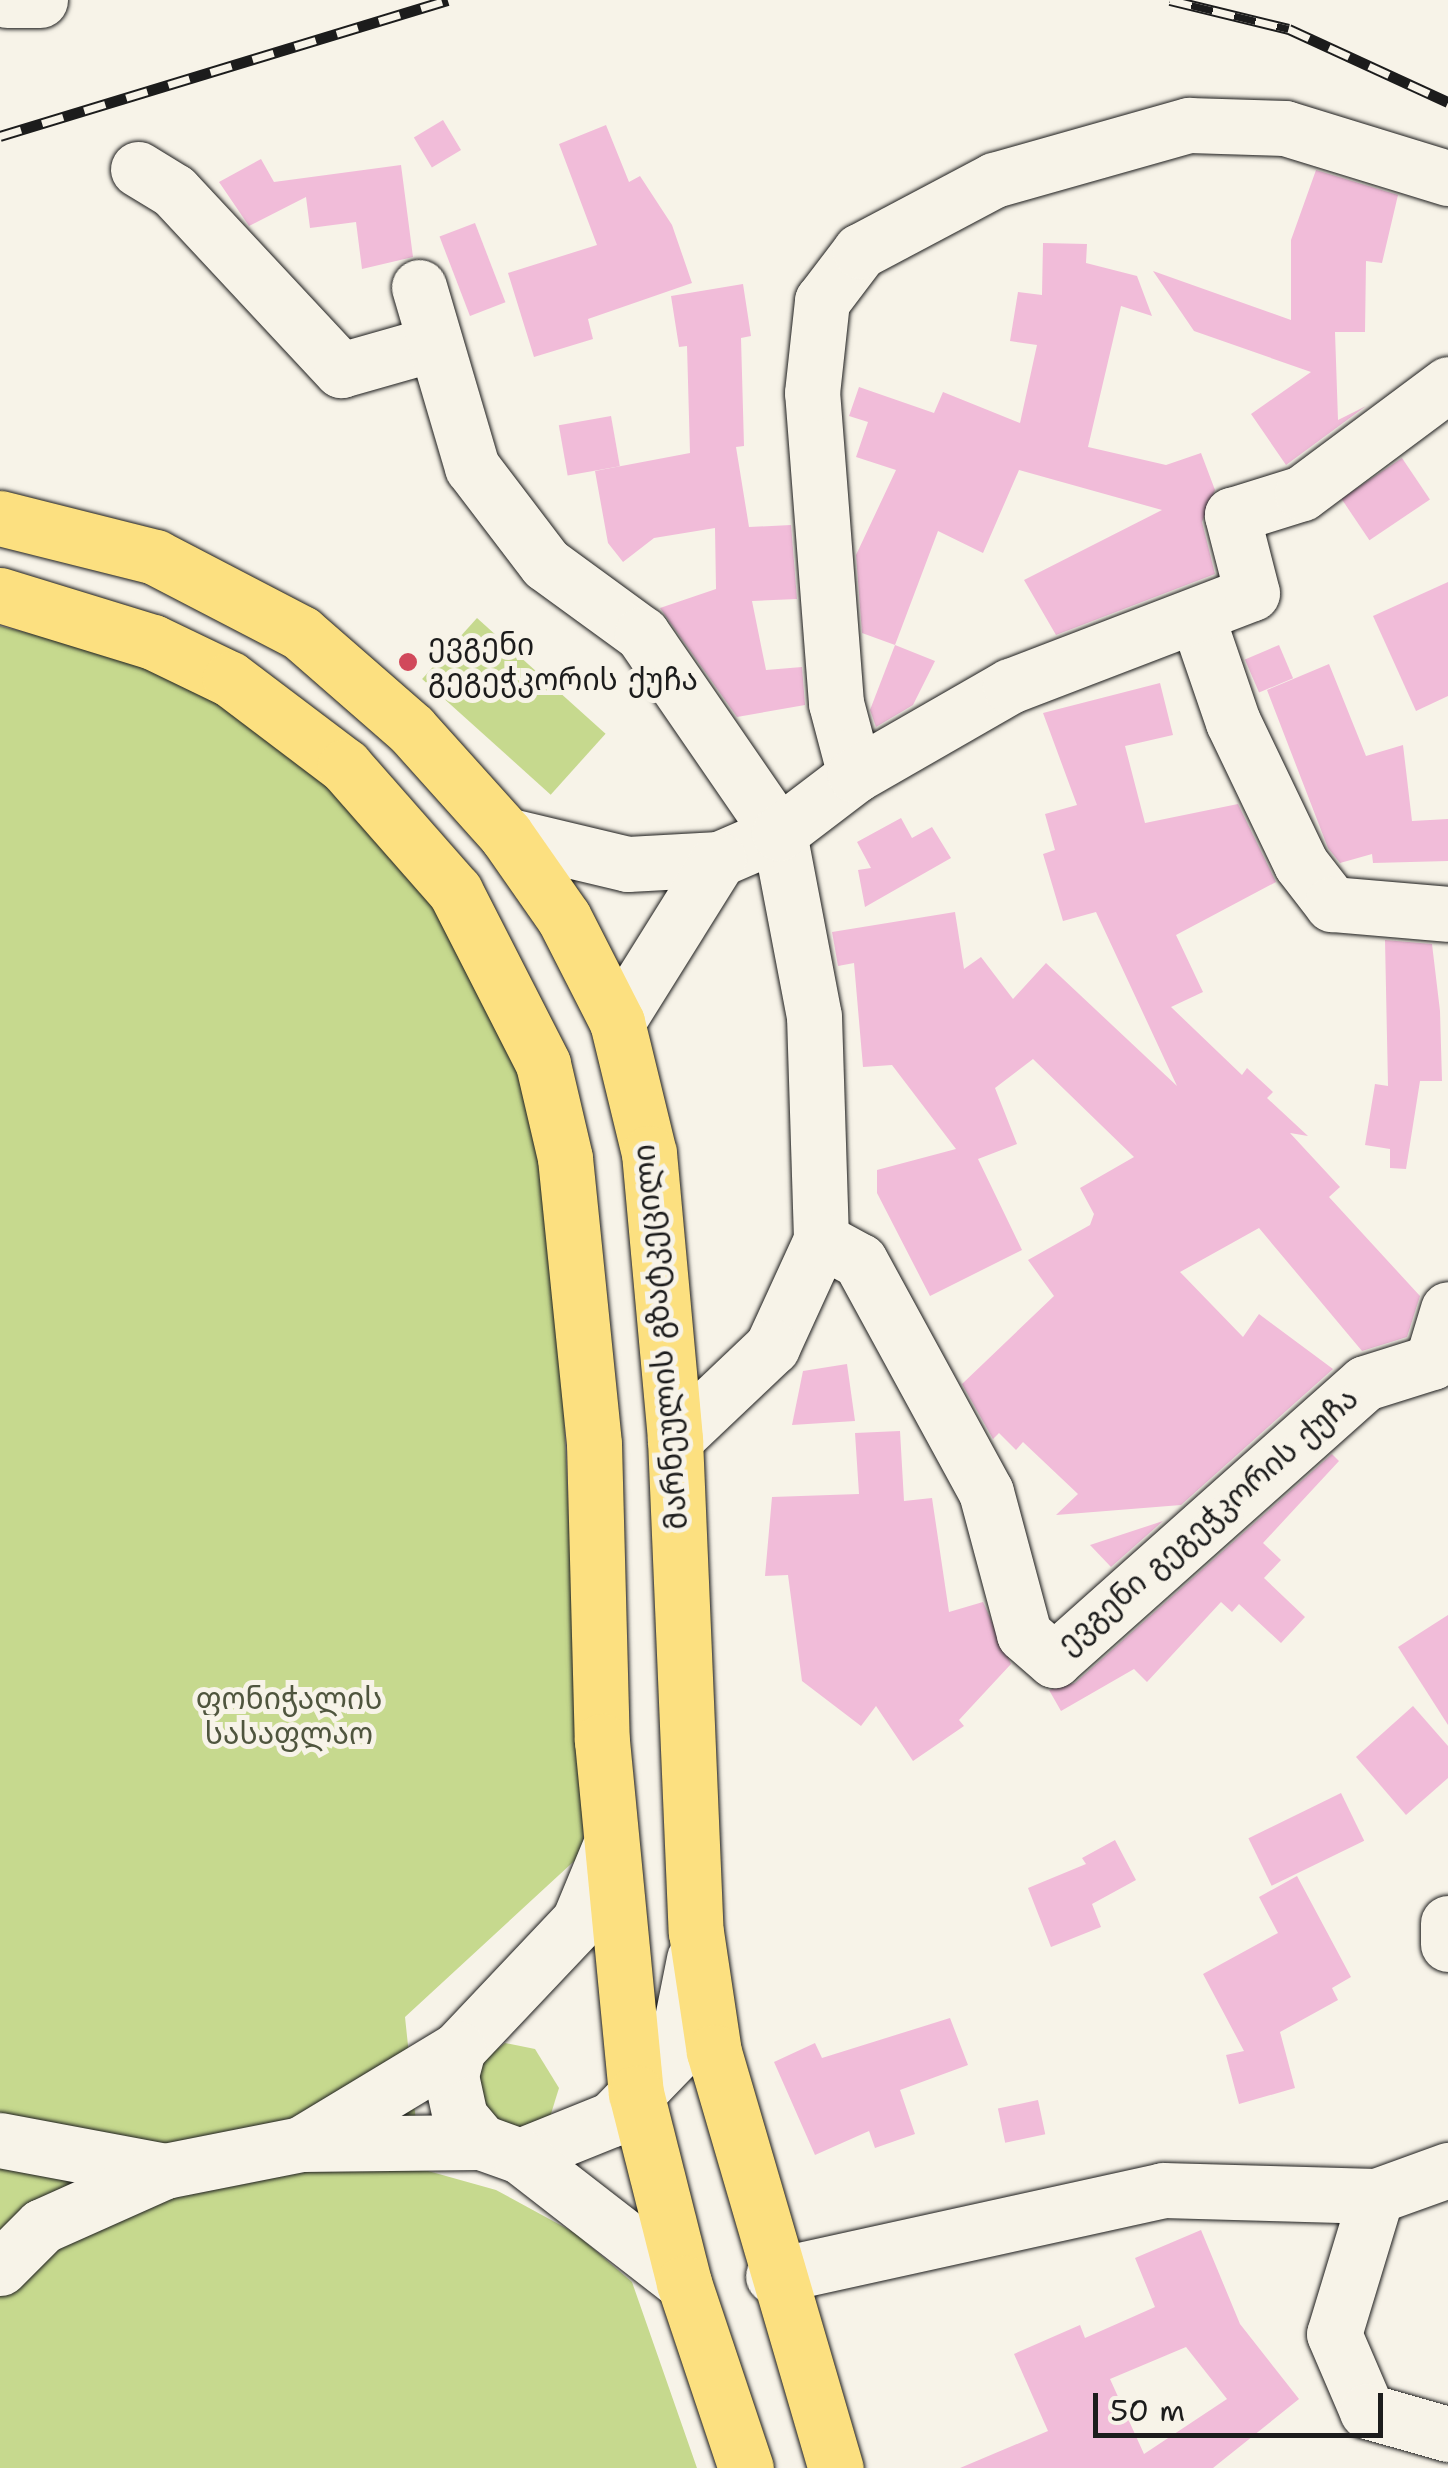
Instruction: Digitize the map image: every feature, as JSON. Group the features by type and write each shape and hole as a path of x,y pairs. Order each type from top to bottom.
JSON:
{"highway":[{"name":"მარნეულის გზატკეცილი","path":"0,518 155,557 301,634 411,729 506,835 564,918 617,1022 649,1153 675,1439 696,1932 714,2052 773,2276 836,2468"},
{"path":"0,594 152,642 230,679 345,766 454,891 542,1064 565,1158 594,1444 610,1846 636,2093 684,2283 746,2468"}],"street":[{"path":"6,0 40,0"},
{"path":"855,775 836,704 812,393 822,301 860,251 994,180 1189,126 1285,128 1448,178"},
{"path":"138,169 174,192 341,370 432,344"},
{"path":"419,287 432,344 472,466 546,564 642,634 779,833 814,1016 821,1240 772,1347 675,1439"},
{"path":"506,835 628,864 719,859 779,833 855,775 1010,686 1198,620 1252,593 1232,515 1302,493 1448,384"},
{"path":"1198,620 1233,722 1301,864 1332,904 1448,914"},
{"path":"617,1022 719,859"},
{"name":"ევგენი გეგეჭკორის ქუჩა","path":"821,1240 860,1261 986,1492 1024,1634 1054,1660 1365,1383 1432,1362 1448,1309"},
{"path":"301,2144 458,2048 579,1922 610,1846"},
{"path":"1448,1922 1448,1944"},
{"path":"0,2268 42,2226 164,2170 301,2144 500,2149 612,2119 676,2054 691,2012 696,1932"},
{"path":"458,2048 454,2103 500,2149 684,2283"},
{"path":"0,2140 164,2170"},
{"path":"773,2276 1163,2190 1376,2196 1448,2170"},
{"path":"1376,2196 1334,2334 1368,2411 1448,2434"}],"green space":[{"path":"477,618 606,734 551,795 422,679"},
{"name":"ფონიჭალის სასაფლაო","path":"0,626 199,676 359,792 443,887 552,1155 584,1852 405,2017 421,2169 496,2190 575,2233 632,2282 697,2468 0,2468"},
{"path":"505,2043 535,2049 559,2088 550,2117 495,2135 469,2071"}],"building":[{"path":"443,120 461,150 432,168 414,138"},
{"path":"606,125 629,182 640,176 672,225 692,283 588,319 593,339 534,357 508,273 597,245 559,144"},
{"path":"261,159 274,182 401,165 413,257 362,269 356,222 310,228 306,197 249,226 219,182"},
{"path":"1316,170 1398,195 1382,263 1366,261 1365,332 1335,332 1338,420 1366,406 1286,465 1251,414 1311,372 1194,331 1153,271 1291,320 1291,240"},
{"path":"475,223 505,302 470,316 440,237"},
{"path":"1043,243 1087,244 1086,263 1137,276 1152,316 1121,306 1088,447 1166,465 1201,453 1215,490 1202,522 1215,574 1056,635 1024,580 1162,510 1019,470 983,553 938,531 895,645 862,633 856,555 896,470 856,457 868,422 849,416 859,387 934,413 943,392 1020,423 1037,345 1010,341 1018,292 1042,295"},
{"path":"743,284 751,336 741,338 744,446 736,447 749,527 791,525 797,599 752,601 766,670 802,667 805,705 737,717 660,608 716,589 715,528 654,538 623,562 608,543 595,471 690,453 687,346 679,347 671,296"},
{"path":"611,416 620,466 568,475 559,425"},
{"path":"1402,458 1430,499 1369,540 1341,499"},
{"path":"1448,582 1448,696 1416,711 1373,616"},
{"path":"895,645 935,661 913,705 876,727 870,710"},
{"path":"1279,645 1293,678 1259,693 1245,659"},
{"path":"1329,664 1366,756 1403,745 1412,821 1448,819 1448,861 1373,863 1372,854 1340,863 1328,848 1267,690"},
{"path":"1160,683 1173,735 1125,746 1145,823 1238,804 1276,882 1176,935 1203,992 1171,1007 1242,1075 1247,1068 1273,1092 1267,1098 1308,1136 1290,1133 1340,1187 1329,1197 1420,1296 1407,1337 1362,1351 1259,1228 1180,1272 1243,1337 1259,1314 1333,1369 1181,1505 1056,1515 1078,1494 1023,1442 1016,1450 999,1433 993,1439 962,1384 1054,1296 1028,1260 1090,1225 1094,1214 1080,1188 1134,1157 1033,1059 995,1088 1017,1144 978,1159 1022,1250 930,1296 877,1193 877,1170 956,1149 892,1065 863,1067 854,963 838,966 832,932 955,912 964,969 981,957 1013,999 1046,963 1177,1086 1096,912 1063,921 1043,854 1055,850 1045,814 1077,805 1043,713"},
{"path":"901,818 912,838 932,827 951,858 865,907 858,870 871,868 857,842"},
{"path":"1385,940 1432,944 1440,1011 1442,1081 1420,1081 1406,1169 1390,1168 1390,1149 1365,1145 1375,1084 1388,1086"},
{"path":"847,1364 855,1421 792,1425 803,1371"},
{"path":"900,1431 904,1501 932,1498 949,1612 983,1602 1011,1664 959,1720 964,1726 913,1761 876,1706 861,1726 802,1681 788,1575 765,1576 772,1497 859,1494 855,1433"},
{"path":"1332,1454 1339,1461 1263,1543 1281,1560 1264,1578 1305,1617 1281,1643 1239,1604 1232,1612 1221,1602 1147,1682 1134,1669 1061,1711 1049,1690 1075,1683"},
{"path":"1163,1521 1111,1567 1090,1545"},
{"path":"1448,1615 1448,1725 1398,1647"},
{"path":"1413,1706 1448,1746 1448,1778 1406,1815 1356,1757"},
{"path":"1341,1793 1364,1841 1272,1886 1248,1838"},
{"path":"1115,1840 1136,1880 1092,1904 1101,1927 1051,1947 1028,1888 1086,1864 1082,1858"},
{"path":"1297,1876 1351,1977 1332,1988 1338,2000 1280,2032 1295,2088 1239,2104 1226,2055 1244,2051 1203,1974 1278,1933 1259,1897"},
{"path":"950,2018 968,2065 900,2090 915,2134 875,2148 869,2131 815,2155 774,2062 815,2043 822,2058"},
{"path":"1038,2100 1045,2134 1005,2143 998,2109"},
{"path":"1201,2230 1240,2324 1299,2399 1213,2468 960,2468 1048,2431 1014,2354 1080,2325 1085,2338 1155,2307 1135,2258","holes":["1186,2347 1227,2399 1144,2454 1110,2379"]}],"railway":[{"path":"0,136 448,0"},
{"path":"1170,0 1289,29 1448,102"}],"place":[{"name":"ევგენი გეგეჭკორის ქუჩა","path":"408,662"}]}
